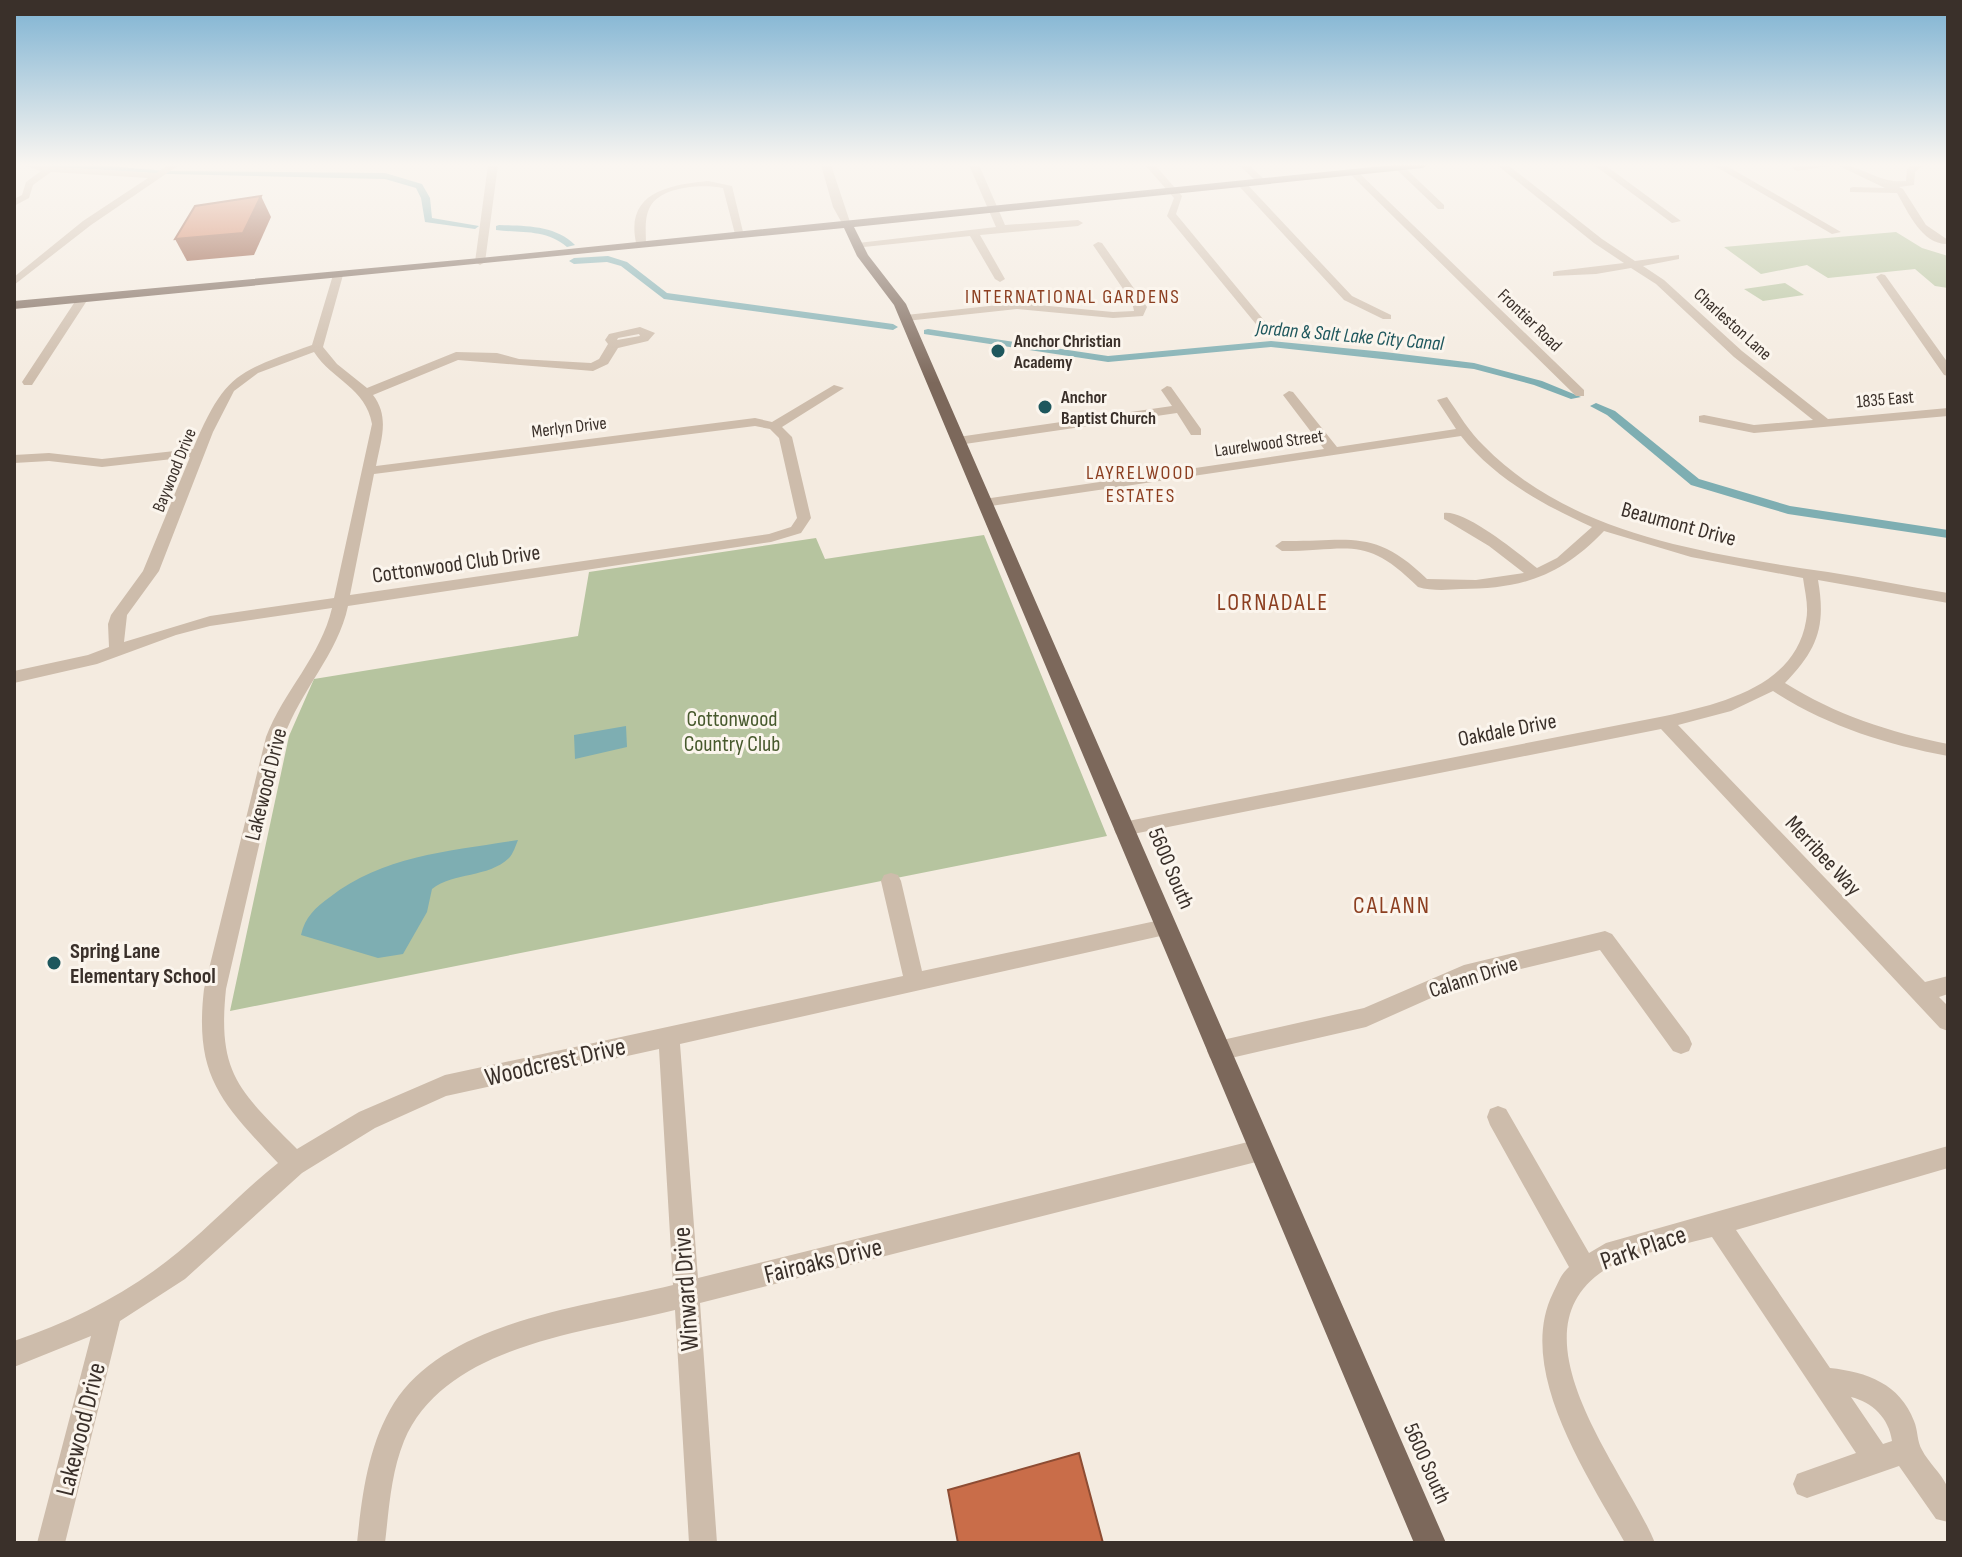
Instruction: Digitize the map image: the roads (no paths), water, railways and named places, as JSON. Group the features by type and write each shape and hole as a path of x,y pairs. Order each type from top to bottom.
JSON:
{"main road":[{"path":"14,305 707,238"},
{"name":"5600 South","path":"861,238 868,245 906,318 1430,1543"}],"street":[{"path":"14,282 69,238"},
{"path":"480,262 483,238"},
{"path":"641,238 641,245"},
{"path":"868,245 932,238"},
{"path":"976,238 999,272"},
{"path":"1190,238 1264,327"},
{"path":"1292,238 1348,298 1387,317"},
{"name":"Frontier Road","path":"1420,238 1580,393"},
{"name":"Charleston Lane","path":"1594,238 1666,288 1738,354 1825,423"},
{"path":"1928,244 1946,242"},
{"path":"906,318 1017,306 1139,314 1141,307 1098,245"},
{"path":"1557,274 1675,257"},
{"path":"338,275 317,347 323,356 366,393 452,356 491,356 518,363 590,367 603,363 614,345"},
{"path":"1881,277 1948,372"},
{"path":"28,382 82,299"},
{"name":"Baywood Drive","path":"118,651 114,625 119,611 151,573 229,389 254,370 317,347"},
{"path":"774,426 838,388"},
{"path":"1167,390 1196,432"},
{"name":"Lakewood Drive","path":"295,1164 244,1114 227,1091 212,1044 212,1009 279,725 297,688 325,647 341,602 378,418 374,402 366,393"},
{"path":"1289,395 1334,452"},
{"name":"Beaumont Drive","path":"1443,400 1484,455 1519,482 1602,525 1696,552 1948,598"},
{"path":"958,441 1180,409"},
{"name":"1835 East","path":"1704,419 1754,429 1948,412"},
{"name":"Merlyn Drive","path":"368,471 746,422 774,426"},
{"name":"Cottonwood Club Drive","path":"14,677 118,651 189,625 787,534 796,530 804,518 785,437 774,426"},
{"name":"Laurelwood Street","path":"984,503 1464,432"},
{"path":"14,459 49,457 102,463 200,452"},
{"path":"1449,516 1494,543 1536,575"},
{"path":"1282,546 1354,541 1376,546 1400,559 1423,584 1482,584 1536,575 1576,554 1602,525"},
{"name":"Oakdale Drive","path":"1123,829 1724,708 1775,684 1797,660 1811,634 1816,613 1810,575"},
{"path":"1775,684 1799,701 1867,733 1948,750"},
{"name":"Merribee Way","path":"1665,722 1948,1021"},
{"path":"891,881 914,980"},
{"name":"Woodcrest Drive","path":"14,1354 109,1315 136,1300 177,1269 295,1164 379,1115 445,1086 1165,927"},
{"name":"Calann Drive","path":"1218,1051 1366,1017 1464,974 1605,940 1681,1044"},
{"path":"1921,992 1948,985"},
{"name":"Winward Drive","path":"669,1035 703,1543"},
{"path":"1498,1117 1584,1269"},
{"name":"Fairoaks Drive","path":"371,1543 383,1453 405,1409 432,1379 464,1356 500,1343 686,1294 1260,1150"},
{"name":"Park Place","path":"1641,1543 1569,1405 1556,1364 1552,1338 1559,1304 1569,1285 1584,1269 1606,1255 1948,1157"},
{"path":"1717,1223 1877,1460"},
{"name":"Lakewood Drive","path":"51,1543 109,1315"},
{"path":"1824,1380 1875,1392 1906,1430 1908,1439 1905,1450"},
{"path":"1807,1484 1905,1450"},
{"path":"1905,1450 1946,1509"}],"water":[{"path":"626,726 627,747 575,759 574,735"},
{"path":"518,840 510,856 501,864 432,889 427,912 403,954 378,958 301,935 308,918 320,905 373,872 420,857"}],"waterway":[{"name":"Jordan & Salt Lake City Canal","path":"560,238 570,245"},
{"name":"Jordan & Salt Lake City Canal","path":"574,261 608,259 624,264 664,296 893,327"},
{"name":"Jordan & Salt Lake City Canal","path":"928,332 1108,359 1271,344 1385,355 1474,366 1538,383 1575,397"},
{"name":"Jordan & Salt Lake City Canal","path":"1596,406 1611,413 1695,482 1788,510 1948,534"}],"place":[{"name":"Anchor Christian Academy","path":"998,351"},
{"name":"Anchor Baptist Church","path":"1045,407"},
{"name":"Spring Lane Elementary School","path":"54,963"}],"district":[{"name":"INTERNATIONAL GARDENS","path":"1073,296"},
{"name":"LAYRELWOOD ESTATES","path":"1141,484"},
{"name":"LORNADALE","path":"1273,602"},
{"name":"CALANN","path":"1392,905"}],"park label":[{"name":"Cottonwood Country Club","path":"732,730"}]}
